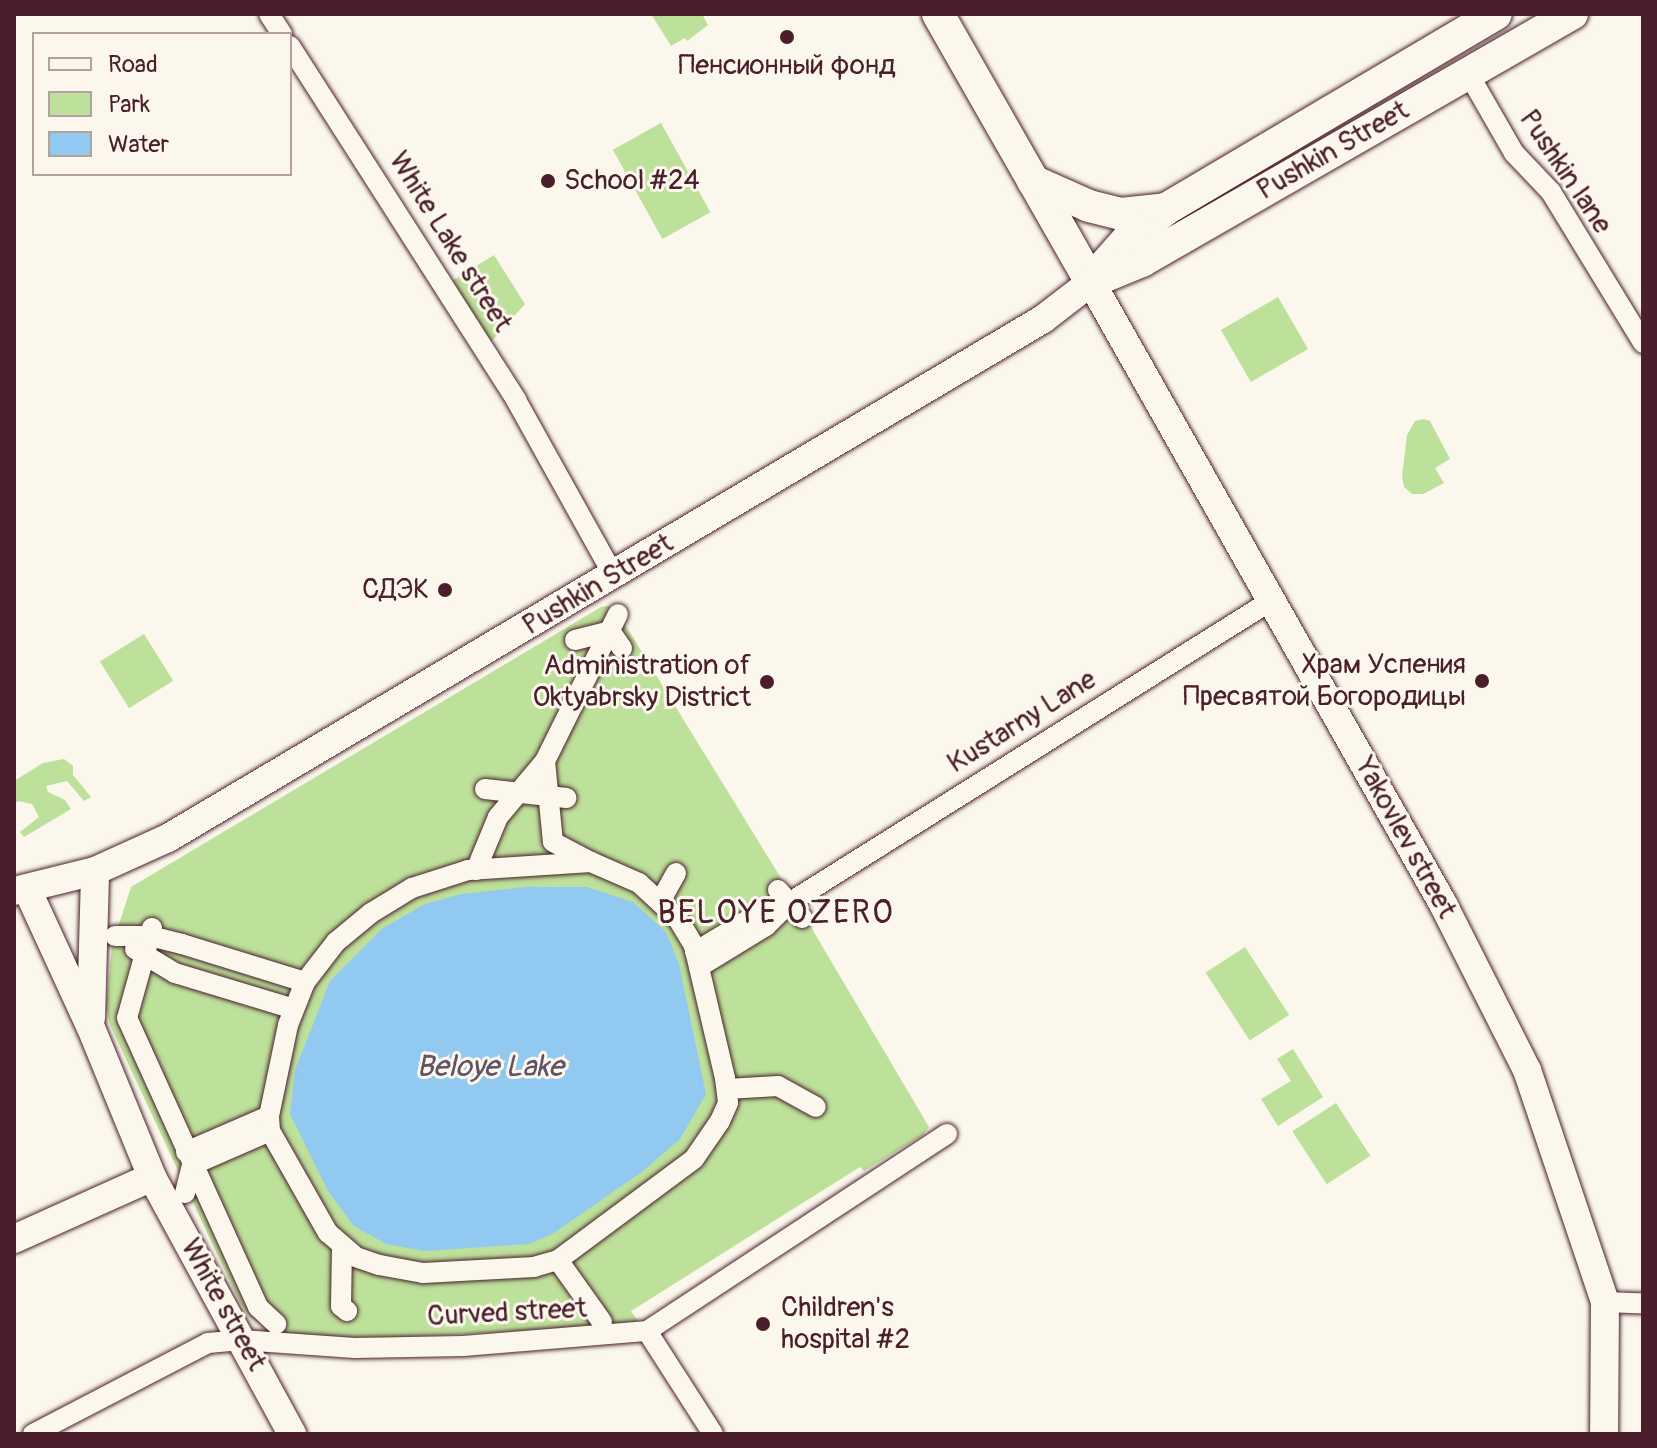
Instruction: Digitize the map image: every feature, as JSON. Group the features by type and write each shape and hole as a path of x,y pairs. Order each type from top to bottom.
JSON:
{"main road":[{"path":"938,14 1091,282"},
{"name":"Pushkin Street","path":"152,1177 91,1028 20,890 95,871 168,838 614,576 1043,319 1091,282 1127,240 1166,209 1496,14"},
{"name":"Pushkin Street","path":"1091,282 1142,261 1572,14"},
{"path":"1033,181 1089,206 1121,214 1166,209"},
{"name":"Yakovlev street","path":"1091,282 1443,904 1527,1070 1605,1302 1604,1434"},
{"name":"Pushkin Street","path":"91,1028 95,871"},
{"path":"14,1239 152,1177"},
{"name":"White street","path":"152,1177 292,1434"}],"street":[{"path":"269,14 281,32"},
{"name":"White Lake street","path":"292,49 558,470 614,576"},
{"name":"Pushkin lane","path":"1468,73 1514,153 1551,192 1643,343"},
{"name":"Kustarny Lane","path":"762,921 1272,600"},
{"path":"476,870 498,817 545,761 611,626"},
{"path":"545,761 558,797 553,842 639,883 678,919 702,958 728,1103 720,1121 687,1168 558,1260 534,1267 460,1274 423,1273 379,1265 342,1248 308,1201 270,1124 294,1009 305,982 336,942 371,913 438,874 591,862"},
{"path":"485,789 558,797"},
{"path":"660,902 676,873"},
{"path":"702,958 732,949 762,921"},
{"path":"702,958 762,921"},
{"path":"149,940 183,941 262,965 305,982"},
{"path":"149,940 170,974 294,1009"},
{"path":"149,940 127,1018 258,1307 276,1324"},
{"path":"170,974 183,941"},
{"path":"248,998 262,965"},
{"path":"727,1089 778,1080 816,1107"},
{"path":"189,1158 230,1136 270,1124"},
{"name":"Curved street","path":"33,1434 208,1343 241,1340 355,1348 464,1346 647,1331 947,1134"},
{"path":"185,1193 189,1158"},
{"path":"342,1248 341,1306 347,1311"},
{"path":"558,1260 602,1322"},
{"path":"1605,1302 1643,1303"},
{"path":"647,1331 713,1434"}],"green space":[{"path":"651,14 702,14 708,25 687,41 685,38 671,46"},
{"path":"661,123 710,212 662,239 613,150"},
{"path":"494,255 525,304 491,342 452,281"},
{"path":"1278,297 1308,349 1251,382 1221,330"},
{"path":"1415,421 1430,421 1450,459 1435,468 1444,483 1423,494 1412,494 1404,487 1402,476 1407,435"},
{"path":"601,607 616,610 805,917 929,1127 923,1135 864,1171 860,1167 631,1311 638,1321 625,1325 391,1338 293,1336 268,1328 250,1317 239,1301 110,1025 106,1007 112,946 131,887"},
{"path":"144,634 173,681 129,708 100,662"},
{"path":"64,759 73,766 73,775 91,797 84,801 67,781 46,786 48,792 65,800 71,809 24,837 20,832 39,817 32,804 18,801 14,805 14,781 43,763"},
{"path":"1245,947 1289,1015 1250,1041 1206,973"},
{"path":"1293,1049 1323,1097 1278,1126 1261,1099 1291,1081 1277,1059"},
{"path":"1336,1103 1370,1156 1327,1184 1292,1131"}],"water":[{"name":"Beloye Lake","path":"526,887 587,887 633,902 666,932 679,964 706,1094 680,1139 643,1171 554,1233 529,1244 425,1251 386,1244 354,1226 328,1191 290,1114 295,1070 330,981 383,928 425,904 462,894"}],"place":[{"name":"Пенсионный фонд","path":"787,37"},
{"name":"School #24","path":"548,181"},
{"name":"СДЭК","path":"445,590"},
{"name":"Храм Успения Пресвятой Богородицы","path":"1482,681"},
{"name":"Administration of Oktyabrsky District","path":"767,682"},
{"name":"Children's hospital #2","path":"763,1324"}],"district":[{"name":"BELOYE OZERO","path":"776,913"}]}
